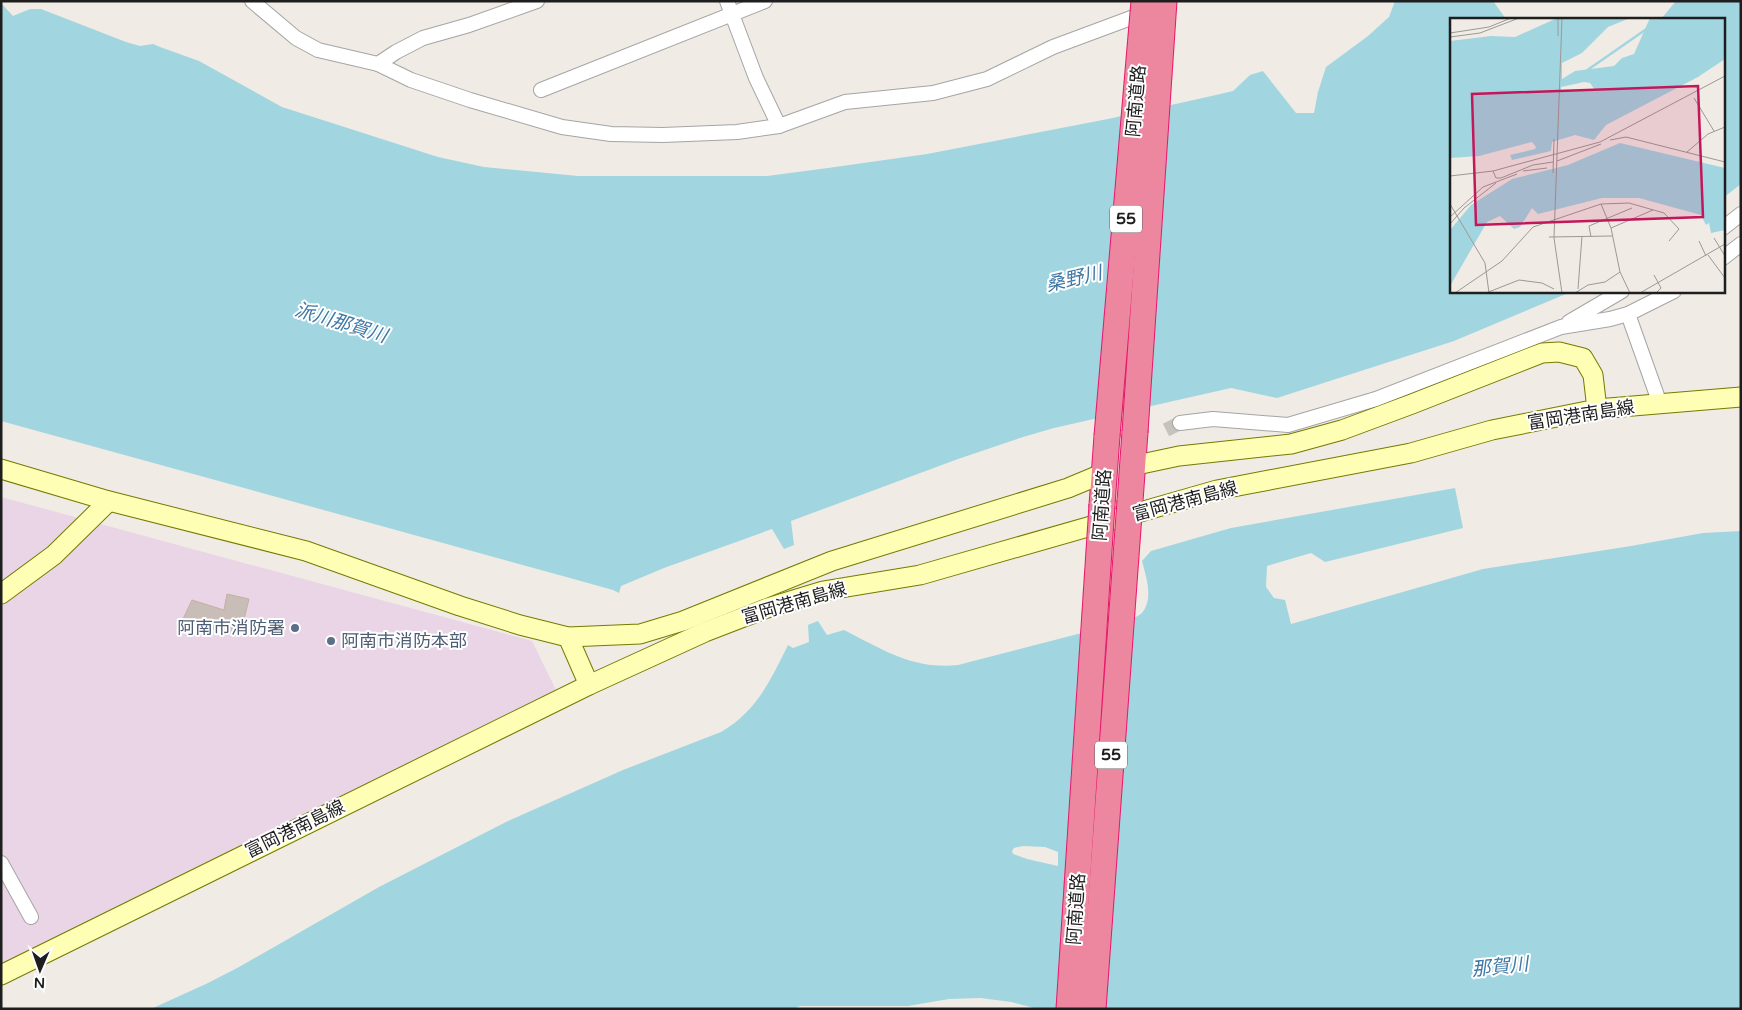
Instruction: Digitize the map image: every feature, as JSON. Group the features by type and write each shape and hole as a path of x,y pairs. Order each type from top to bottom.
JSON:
{"highway":[{"name":"阿南道路","path":"1069,1009 1104,473 1144,1"},
{"name":"阿南道路","path":"1093,1009 1164,1"}],"main road":[{"path":"1132,466 1179,456 1291,444 1342,430 1542,353 1559,352 1582,358 1593,375 1597,409"},
{"name":"富岡港南島線","path":"1,975 590,685 704,632 767,608 823,591 920,575 1217,490 1411,452 1492,430 1597,409 1741,397"},
{"path":"1,469 109,501 306,551 460,606 520,625 568,637 640,634 675,623 832,562 1068,488 1104,473"},
{"path":"1,594 54,555 109,501"},
{"path":"568,637 590,685"}],"street":[{"path":"252,1 296,38 318,50 378,64 412,80 499,109 562,127 611,134 663,135 737,132 779,126 845,102 933,93 987,79 1053,47 1176,1"},
{"path":"378,64 423,38 469,25 537,1"},
{"path":"541,90 729,8 765,1"},
{"path":"729,8 756,78 779,126"},
{"path":"1724,227 1741,214"},
{"path":"1724,257 1741,244"},
{"path":"1180,423 1213,419 1288,425 1376,399 1561,327 1620,292"},
{"path":"1561,327 1628,314 1672,292"},
{"path":"1628,314 1660,404"},
{"path":"1,863 31,917"}],"shaded area":[{"path":"1,497 532,641 557,692 1,966"}],"water":[{"path":"1395,1 1493,1 1505,18 1450,18 1450,292 1571,292 1454,341 1277,398 1231,388 1054,428 1023,437 791,521 794,545 784,549 772,529 664,568 621,586 619,593 1,421 1,3 13,16 30,9 41,9 126,42 140,46 153,44 199,61 282,107 438,157 484,167 578,176 767,176 927,154 1108,119 1233,91 1250,75 1263,71 1296,113 1314,113 1326,67 1368,36 1389,17"},
{"path":"1676,1 1741,1 1741,184 1724,197 1724,18 1662,18"},
{"name":"那賀川","path":"1455,488 1463,528 1325,562 1311,553 1267,566 1266,587 1274,598 1285,600 1291,624 1483,569 1703,533 1741,531 1741,1009 1038,1009 1011,1002 981,998 949,999 908,1006 800,1006 793,1009 151,1009 239,967 379,887 506,822 623,770 721,732 744,715 753,705 768,683 788,645 793,648 809,642 808,625 818,621 827,635 844,630 885,651 912,661 942,666 958,665 1128,621 1142,613 1148,601 1148,587 1142,561 1151,551 1231,528","holes":["1023,846 1045,847 1058,852 1058,866 1027,859 1013,854 1012,851 1014,848"]}],"building":[{"path":"227,594 249,599 240,636 182,621 192,600 224,610"}],"tunnel":[{"path":"1166,430 1180,423"}],"place":[{"name":"阿南市消防署","path":"295,628"},
{"name":"阿南市消防本部","path":"331,641"}],"water label":[{"name":"桑野川","path":"1074,279"},
{"name":"派川那賀川","path":"341,323"}]}
